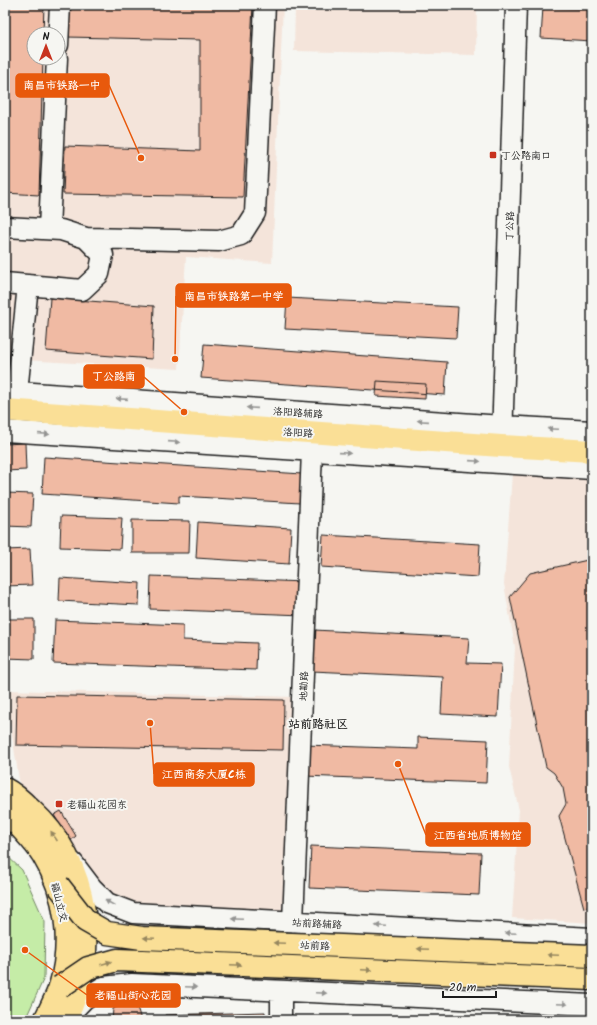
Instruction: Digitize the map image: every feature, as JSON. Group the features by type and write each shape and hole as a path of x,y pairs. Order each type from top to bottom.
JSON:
{"main road":[{"name":"洛阳路","path":"5,410 502,436 592,451"},
{"path":"5,789 11,792 43,820 67,856 82,895 87,937 81,979 66,1019"},
{"name":"福山立交","path":"7,815 43,854 58,885 66,921 67,953 60,987 45,1020"},
{"name":"站前路","path":"58,885 86,921 108,933 135,937 592,956"},
{"path":"60,987 88,968 117,960 592,979"}],"street":[{"path":"59,26 60,5"},
{"path":"5,227 61,230 86,238 219,241 241,235 255,213 265,5"},
{"name":"丁公路","path":"502,436 516,5"},
{"path":"49,229 57,66"},
{"path":"5,283 82,290 99,274 103,255 86,238"},
{"path":"11,391 28,285"},
{"name":"洛阳路辅路","path":"11,391 502,436 592,431"},
{"path":"5,431 592,469"},
{"name":"地勘路","path":"294,922 312,451"},
{"name":"站前路辅路","path":"67,856 92,888 107,903 133,913 592,938"},
{"path":"66,1019 84,999 103,987 132,984 592,1005"},
{"path":"281,991 281,1020"}],"shaded area":[{"path":"5,5 283,5 272,263 186,257 179,369 5,359"},
{"path":"295,5 477,5 476,55 294,51"},
{"path":"512,474 592,480 592,923 512,918 519,810 509,767 515,647 504,584"},
{"path":"5,690 296,697 289,916 137,909 110,900 20,786"}],"green space":[{"path":"5,854 22,870 45,922 44,978 25,1020 5,1020"}],"building":[{"path":"5,5 44,5 43,26 26,26 26,66 43,66 39,195 5,193"},
{"path":"69,5 253,5 243,197 63,194 65,146 200,151 200,40 67,37"},
{"path":"543,7 592,9 592,41 541,38"},
{"path":"5,295 11,296 6,346 5,346"},
{"path":"50,298 154,306 152,359 46,351"},
{"path":"287,298 458,307 456,338 285,329"},
{"path":"204,344 447,362 445,395 201,378"},
{"path":"377,381 426,384 425,399 376,396"},
{"path":"25,443 26,470 5,471 5,444"},
{"path":"44,457 302,474 300,503 179,496 179,503 42,494"},
{"path":"5,493 33,494 31,527 5,526"},
{"path":"61,516 122,518 120,549 60,547"},
{"path":"132,520 190,521 189,553 132,553"},
{"path":"198,522 291,528 289,564 196,558"},
{"path":"323,535 480,544 478,577 321,567"},
{"path":"30,549 32,585 5,586 5,550"},
{"path":"592,559 592,905 584,908 559,816 566,804 563,788 554,773 546,767 510,597 530,573"},
{"path":"151,576 304,582 303,615 150,609"},
{"path":"60,578 140,583 139,605 59,601"},
{"path":"5,619 34,619 34,659 5,658"},
{"path":"55,620 183,625 183,640 257,643 256,670 53,663"},
{"path":"314,630 469,638 467,663 501,664 498,717 441,714 443,677 312,671"},
{"path":"17,695 284,700 283,750 16,745"},
{"path":"418,737 488,740 486,783 304,776 305,745 418,749"},
{"path":"61,811 76,836 70,841 54,815"},
{"path":"311,846 481,853 479,895 309,888"},
{"path":"125,1002 131,1003 138,1010 141,1020 112,1020 113,1009"},
{"path":"265,1012 265,1020 165,1020 165,1015"}],"place":[{"name":"丁公路南口","path":"493,155"},
{"name":"南昌市铁路一中","path":"141,158"},
{"name":"南昌市铁路第一中学","path":"175,359"},
{"name":"丁公路南","path":"184,412"},
{"name":"江西商务大厦C栋","path":"150,723"},
{"name":"江西省地质博物馆","path":"398,764"},
{"name":"老福山花园东","path":"59,804"},
{"name":"老福山街心花园","path":"25,950"}],"district":[{"name":"站前路社区","path":"318,724"}]}
